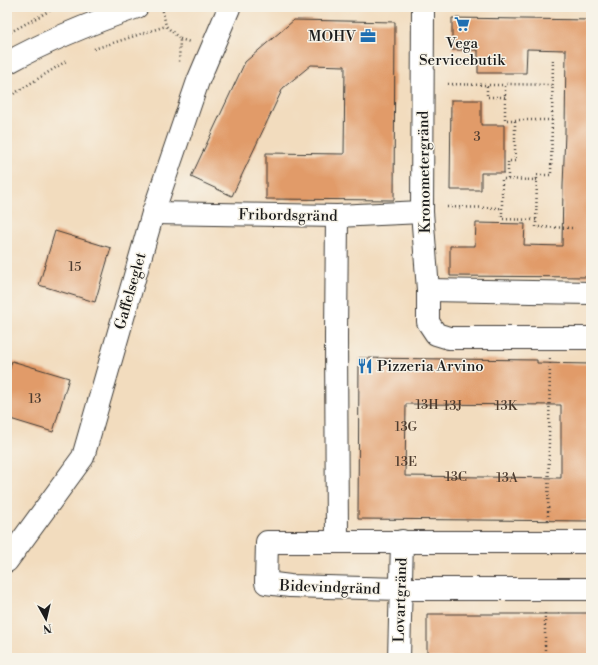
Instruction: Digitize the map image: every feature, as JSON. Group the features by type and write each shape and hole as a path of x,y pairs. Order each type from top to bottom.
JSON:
{"street":[{"path":"7,63 32,49 75,30 137,7"},
{"name":"Gaffelseglet","path":"7,560 82,457 153,213 198,81 228,7"},
{"name":"Kronometergränd","path":"423,7 422,212 428,290 428,322 436,334 449,338 591,338"},
{"name":"Fribordsgränd","path":"153,213 337,216 422,212"},
{"path":"337,216 337,542"},
{"path":"428,290 591,293"},
{"name":"Lovartgränd","path":"399,658 402,541"},
{"name":"Bidevindgränd","path":"591,542 267,542 266,583 290,586 400,589 591,588"}],"path":[{"path":"7,34 51,10 60,7"},
{"path":"91,50 166,26"},
{"path":"180,39 190,42"},
{"path":"7,98 70,58"},
{"path":"553,60 551,175 537,175 536,227 575,228"},
{"path":"448,84 552,85"},
{"path":"487,85 487,97 505,97"},
{"path":"506,85 506,120 552,120"},
{"path":"508,179 508,161 515,161 515,120"},
{"path":"536,220 502,219 502,179 537,180"},
{"path":"447,207 502,208"},
{"path":"548,523 550,359"},
{"path":"545,610 545,658"}],"building":[{"path":"452,18 591,20 591,277 450,276 450,246 475,246 476,223 525,224 524,245 562,246 566,50 527,49 526,73 478,73 478,50 452,50"},
{"path":"294,20 395,22 394,200 266,199 266,153 344,154 345,66 311,65 283,88 232,196 191,177 245,62"},
{"path":"451,100 481,100 481,125 504,125 504,173 481,173 481,190 450,190"},
{"path":"55,231 111,248 95,302 39,285"},
{"path":"359,358 537,360 537,363 591,364 591,521 358,519","holes":["406,404 561,405 561,478 405,476"]},
{"path":"12,361 69,378 53,432 7,418 7,378"},
{"path":"591,613 591,658 427,658 427,614"}],"place":[{"name":"Vega Servicebutik","path":"462,24"},
{"name":"MOHV","path":"368,36"},
{"name":"Pizzeria Arvino","path":"365,366"}]}
